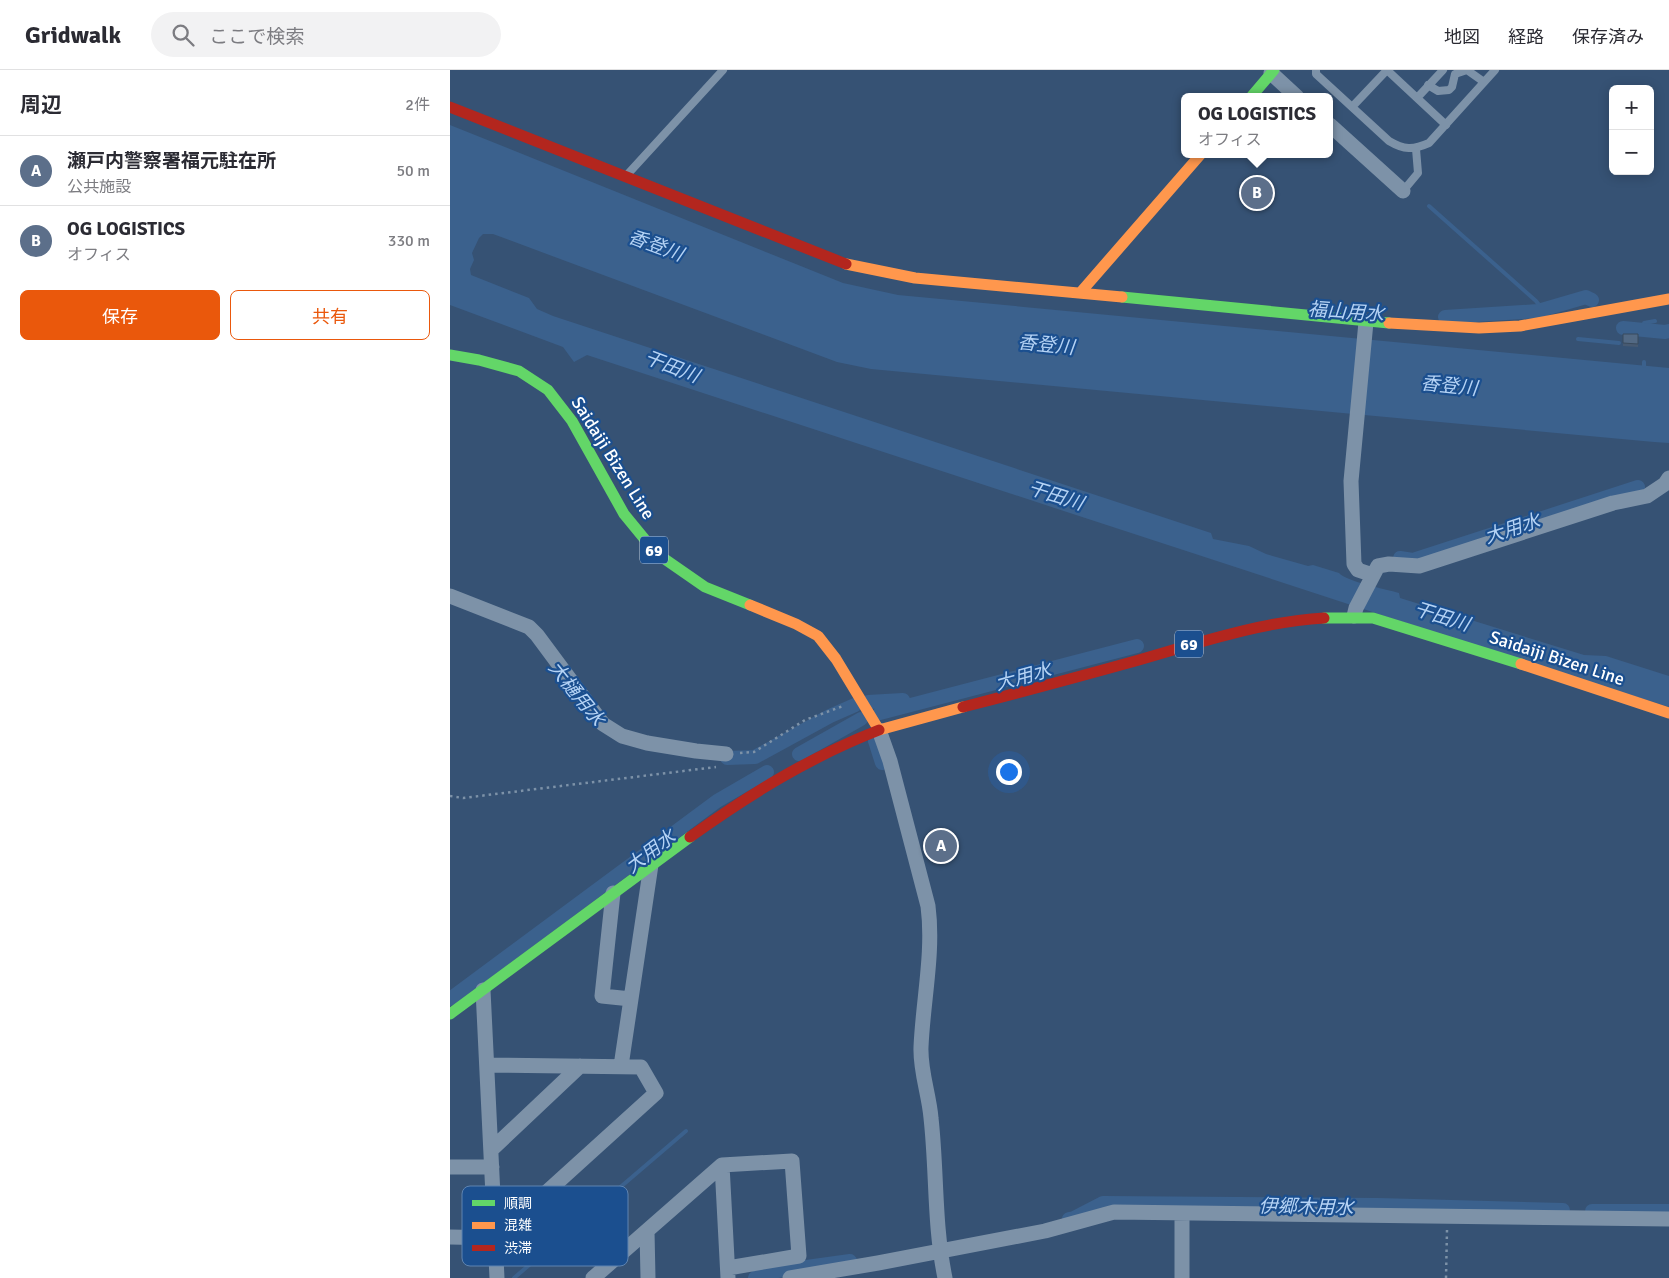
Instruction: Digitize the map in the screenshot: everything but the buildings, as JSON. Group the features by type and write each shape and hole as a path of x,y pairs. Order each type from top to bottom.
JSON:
{"street":[{"path":"1255,93 1273,72 1293,93"},
{"path":"450,107 850,265 916,278 1080,293 1365,327 1479,328 1520,326 1559,320 1629,304 1669,299"},
{"path":"1333,129 1403,191"},
{"path":"1080,293 1198,158"},
{"path":"1365,327 1351,481 1354,564 1358,570 1371,578"},
{"name":"Saidaiji Bizen Line","path":"450,355 479,360 519,371 548,390 572,420 624,514 656,553 705,587 796,624 818,636 836,658 879,730 1128,663 1226,634 1301,619 1355,612 1669,713"},
{"path":"1355,612 1378,566 1389,564 1419,566 1613,503 1647,496 1665,484 1669,478"},
{"path":"450,596 529,627 537,635 603,724 622,736 686,750 726,754"},
{"path":"450,1014 741,800 823,752 879,730 890,761 930,919 921,1048 931,1118 939,1251 945,1278"},
{"path":"621,1066 651,865"},
{"path":"613,893 602,996 631,999"},
{"path":"483,990 493,1186"},
{"path":"487,1065 641,1067 656,1093 553,1186"},
{"path":"491,1150 580,1066"},
{"path":"628,1248 722,1165 792,1161 799,1256 728,1273 722,1165"},
{"path":"450,1167 492,1167"},
{"path":"790,1278 1045,1231 1114,1212 1669,1219"},
{"path":"1182,1213 1182,1278"},
{"path":"647,1231 648,1278"},
{"path":"593,1278 607,1266"}],"lane":[{"path":"625,177 723,70"},
{"path":"1316,70 1316,74 1389,141 1398,147 1416,149 1429,143 1484,82 1490,71"},
{"path":"1352,108 1387,70 1446,125"},
{"path":"1428,85 1438,91 1449,90 1452,87 1455,74 1464,70 1467,70 1484,82"},
{"path":"1417,98 1441,71"},
{"path":"1403,191 1418,173 1416,149"}],"path":[{"path":"450,796 463,798 716,768 726,754 754,752 805,720 860,699"},
{"path":"1446,1278 1447,1215"}],"water":[{"path":"450,125 843,283 898,295 1669,368 1669,443 871,369 837,362 493,234 483,234 479,238 472,253 474,260 470,269 471,275 529,298 537,309 553,316 1211,533 1213,539 1249,546 1266,554 1339,573 1358,582 1399,593 1400,598 1584,655 1606,656 1669,676 1669,707 1452,638 587,355 574,362 563,347 450,305"}],"waterway":[{"path":"1429,206 1536,301 1546,314"},
{"name":"福山用水","path":"1445,317 1538,311 1586,297 1592,300"},
{"path":"1644,326 1644,323 1655,321"},
{"name":"福山用水","path":"1623,328 1669,331"},
{"path":"1578,339 1619,343"},
{"name":"大用水","path":"1400,558 1413,560 1638,487"},
{"name":"大用水","path":"880,713 1137,646"},
{"name":"大樋用水","path":"868,702 903,700"},
{"name":"大樋用水","path":"727,758 755,757 830,716 855,705"},
{"name":"大用水","path":"799,754 861,719"},
{"path":"875,741 882,763"},
{"name":"大用水","path":"450,999 717,801 767,772"},
{"path":"622,1186 686,1131"},
{"name":"伊郷木用水","path":"1069,1219 1103,1203 1378,1205 1563,1210"},
{"name":"伊郷木用水","path":"1592,1211 1669,1211"},
{"name":"伊郷木用水","path":"755,1278 763,1273 850,1261"},
{"path":"514,1278 528,1266"}],"traffic: fast":[{"path":"1254,93 1274,70"},
{"path":"1122,297 1389,323"},
{"path":"450,355 479,360 519,371 548,390 572,421 624,514 656,553 705,587 750,605"},
{"path":"1324,618 1373,618 1521,664"},
{"path":"450,1014 690,837"}],"traffic: slow":[{"path":"1080,293 1198,158"},
{"path":"846,264 915,278 1122,297"},
{"path":"1389,323 1479,328 1520,326 1669,299"},
{"path":"750,605 796,624 818,636 836,659 879,730 963,707"},
{"path":"1521,664 1669,713"}],"traffic: jam":[{"path":"450,107 846,264"},
{"path":"963,707 1249,629 1299,620 1324,618"},
{"path":"690,837 758,791 805,764 879,730"}],"place":[{"name":"OG LOGISTICS","path":"1257,193"},
{"name":"瀬戸内警察署福元駐在所","path":"941,846"}],"water label":[{"name":"香登川","path":"656,245"},
{"name":"香登川","path":"1046,344"},
{"name":"干田川","path":"672,366"},
{"name":"香登川","path":"1449,385"},
{"name":"干田川","path":"1056,495"},
{"name":"干田川","path":"1442,616"}]}
